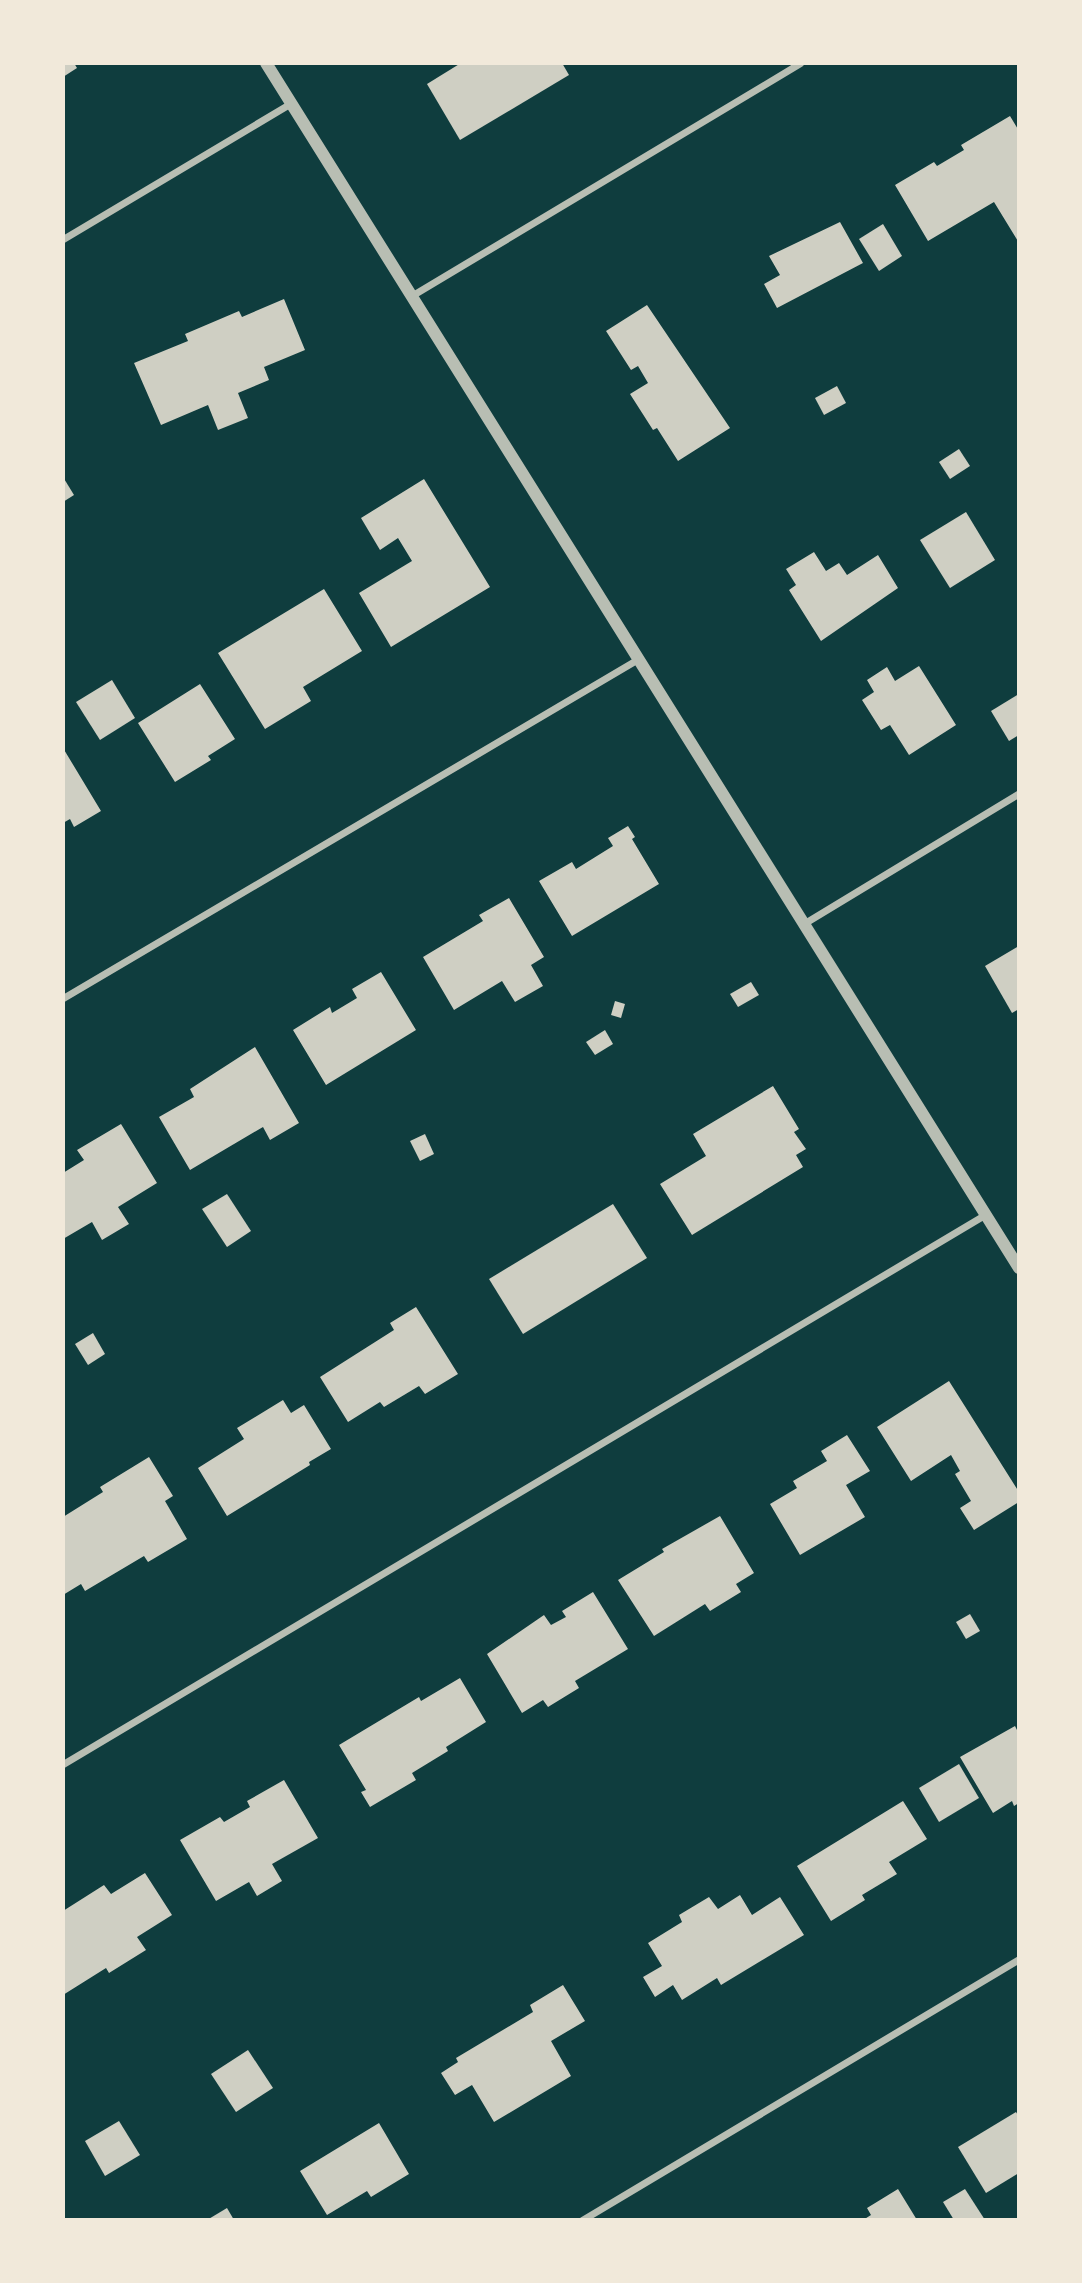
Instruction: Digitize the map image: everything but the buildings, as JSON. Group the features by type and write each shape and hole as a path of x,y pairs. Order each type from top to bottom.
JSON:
{"street":[{"path":"266,63 1019,1268"},
{"path":"410,296 800,63"},
{"path":"63,239 291,103"},
{"path":"63,998 638,659"},
{"path":"803,924 1019,793"},
{"path":"63,1764 986,1214"},
{"path":"582,2220 1019,1959"}]}
